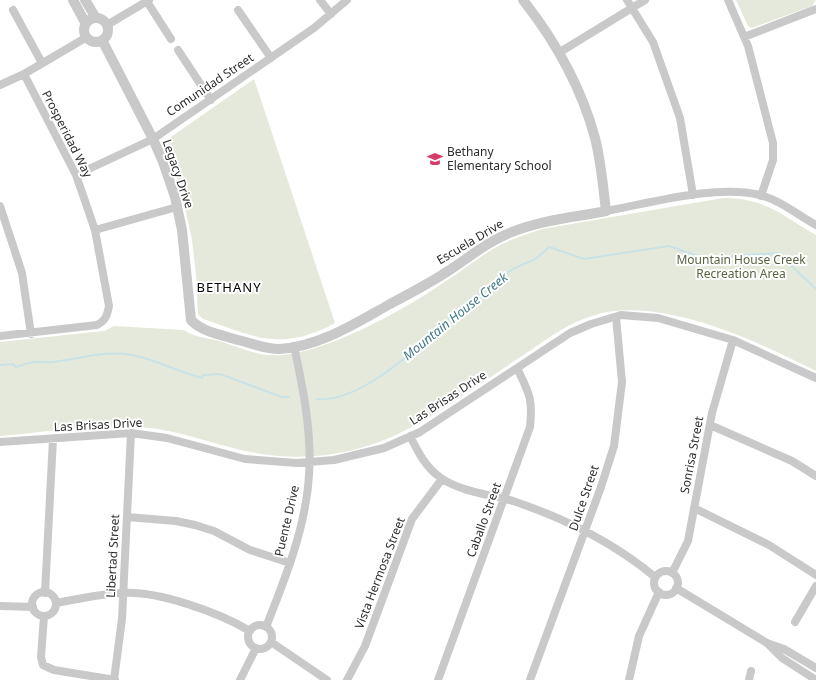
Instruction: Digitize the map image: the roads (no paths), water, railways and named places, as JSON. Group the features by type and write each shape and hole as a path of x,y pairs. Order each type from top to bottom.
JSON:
{"street":[{"path":"73,0 86,24 85,31 87,37 96,42 102,40 107,35 107,25 102,20 96,18 85,0"},
{"path":"107,25 148,0 171,39"},
{"path":"320,0 331,14"},
{"name":"Comunidad Street","path":"76,175 153,139 314,28 347,0"},
{"path":"523,0 543,25 560,52 583,100 595,139 606,211"},
{"path":"627,0 653,42 680,118 693,195"},
{"path":"560,52 645,0"},
{"path":"728,0 748,46 774,143 773,160 761,196"},
{"path":"744,37 816,9"},
{"path":"14,10 42,62"},
{"path":"238,10 271,58"},
{"path":"86,24 96,18"},
{"path":"0,85 24,74 42,62 87,37"},
{"name":"Legacy Drive","path":"102,40 153,139 163,162 177,207 182,230 190,316 195,325"},
{"path":"178,50 211,100"},
{"name":"Prosperidad Way","path":"24,74 76,175 95,230 109,306 108,316 104,321 97,325 31,334"},
{"name":"Escuela Drive","path":"195,325 210,331 269,348 280,349 294,346 330,336 351,326 444,274 491,242 512,232 536,225 693,195 744,192 761,196 774,200 816,225"},
{"path":"0,206 22,273 31,334 0,336"},
{"path":"95,230 177,207"},
{"name":"Las Brisas Drive","path":"0,442 131,433 167,438 245,459 309,463 334,460 384,448 420,432 570,333 591,324 616,317 635,315 658,318 733,340 756,349 816,378"},
{"name":"Dulce Street","path":"530,680 603,481 614,446 622,382 616,317"},
{"name":"Sonrisa Street","path":"672,573 688,541 710,425 733,340"},
{"name":"Puente Drive","path":"266,627 290,563 306,504 309,463 308,433 294,346"},
{"name":"Caballo Street","path":"438,680 530,426 530,398 517,368"},
{"path":"710,425 792,461 816,476"},
{"name":"Libertad Street","path":"115,680 122,619 131,433"},
{"path":"410,436 426,464 442,479 458,487 504,499 541,512 584,531 618,549 655,577"},
{"path":"45,593 53,439"},
{"name":"Vista Hermosa Street","path":"347,680 365,646 412,519 442,479"},
{"path":"694,508 769,545 816,575"},
{"path":"127,517 176,521 195,525 214,531 250,550 290,563"},
{"path":"629,680 639,636 658,592 654,584 655,577 664,571 672,573 678,581 676,588 668,594 658,592"},
{"path":"795,622 816,586"},
{"path":"676,588 767,643 784,649 816,668"},
{"path":"45,593 52,596 56,603 52,613 44,616 36,612 33,606 36,597 45,593"},
{"path":"56,603 123,593 147,595 184,603 236,623 250,631"},
{"path":"0,606 33,606"},
{"path":"44,616 41,657 43,665 54,670 115,680"},
{"path":"257,625 266,627 271,632 271,642 266,647 256,648 249,641 250,631 257,625"},
{"path":"271,642 327,680"},
{"path":"767,643 782,658 816,680"},
{"path":"240,680 256,648"},
{"path":"749,680 751,671"}],"waterway":[{"name":"Mountain House Creek","path":"317,399 338,397 360,388 382,375 427,340 467,304 490,286 510,271 537,258 549,247 584,259 669,246 710,260 778,253 816,289"},
{"name":"Mountain House Creek","path":"0,365 13,364 16,367 27,363 51,362 102,354 132,355 202,378 203,375 220,374 282,397 289,397"}],"place":[{"name":"Bethany Elementary School","path":"435,159"}],"district":[{"name":"BETHANY","path":"229,287"}],"park label":[{"name":"Mountain House Creek Recreation Area","path":"741,267"}]}
